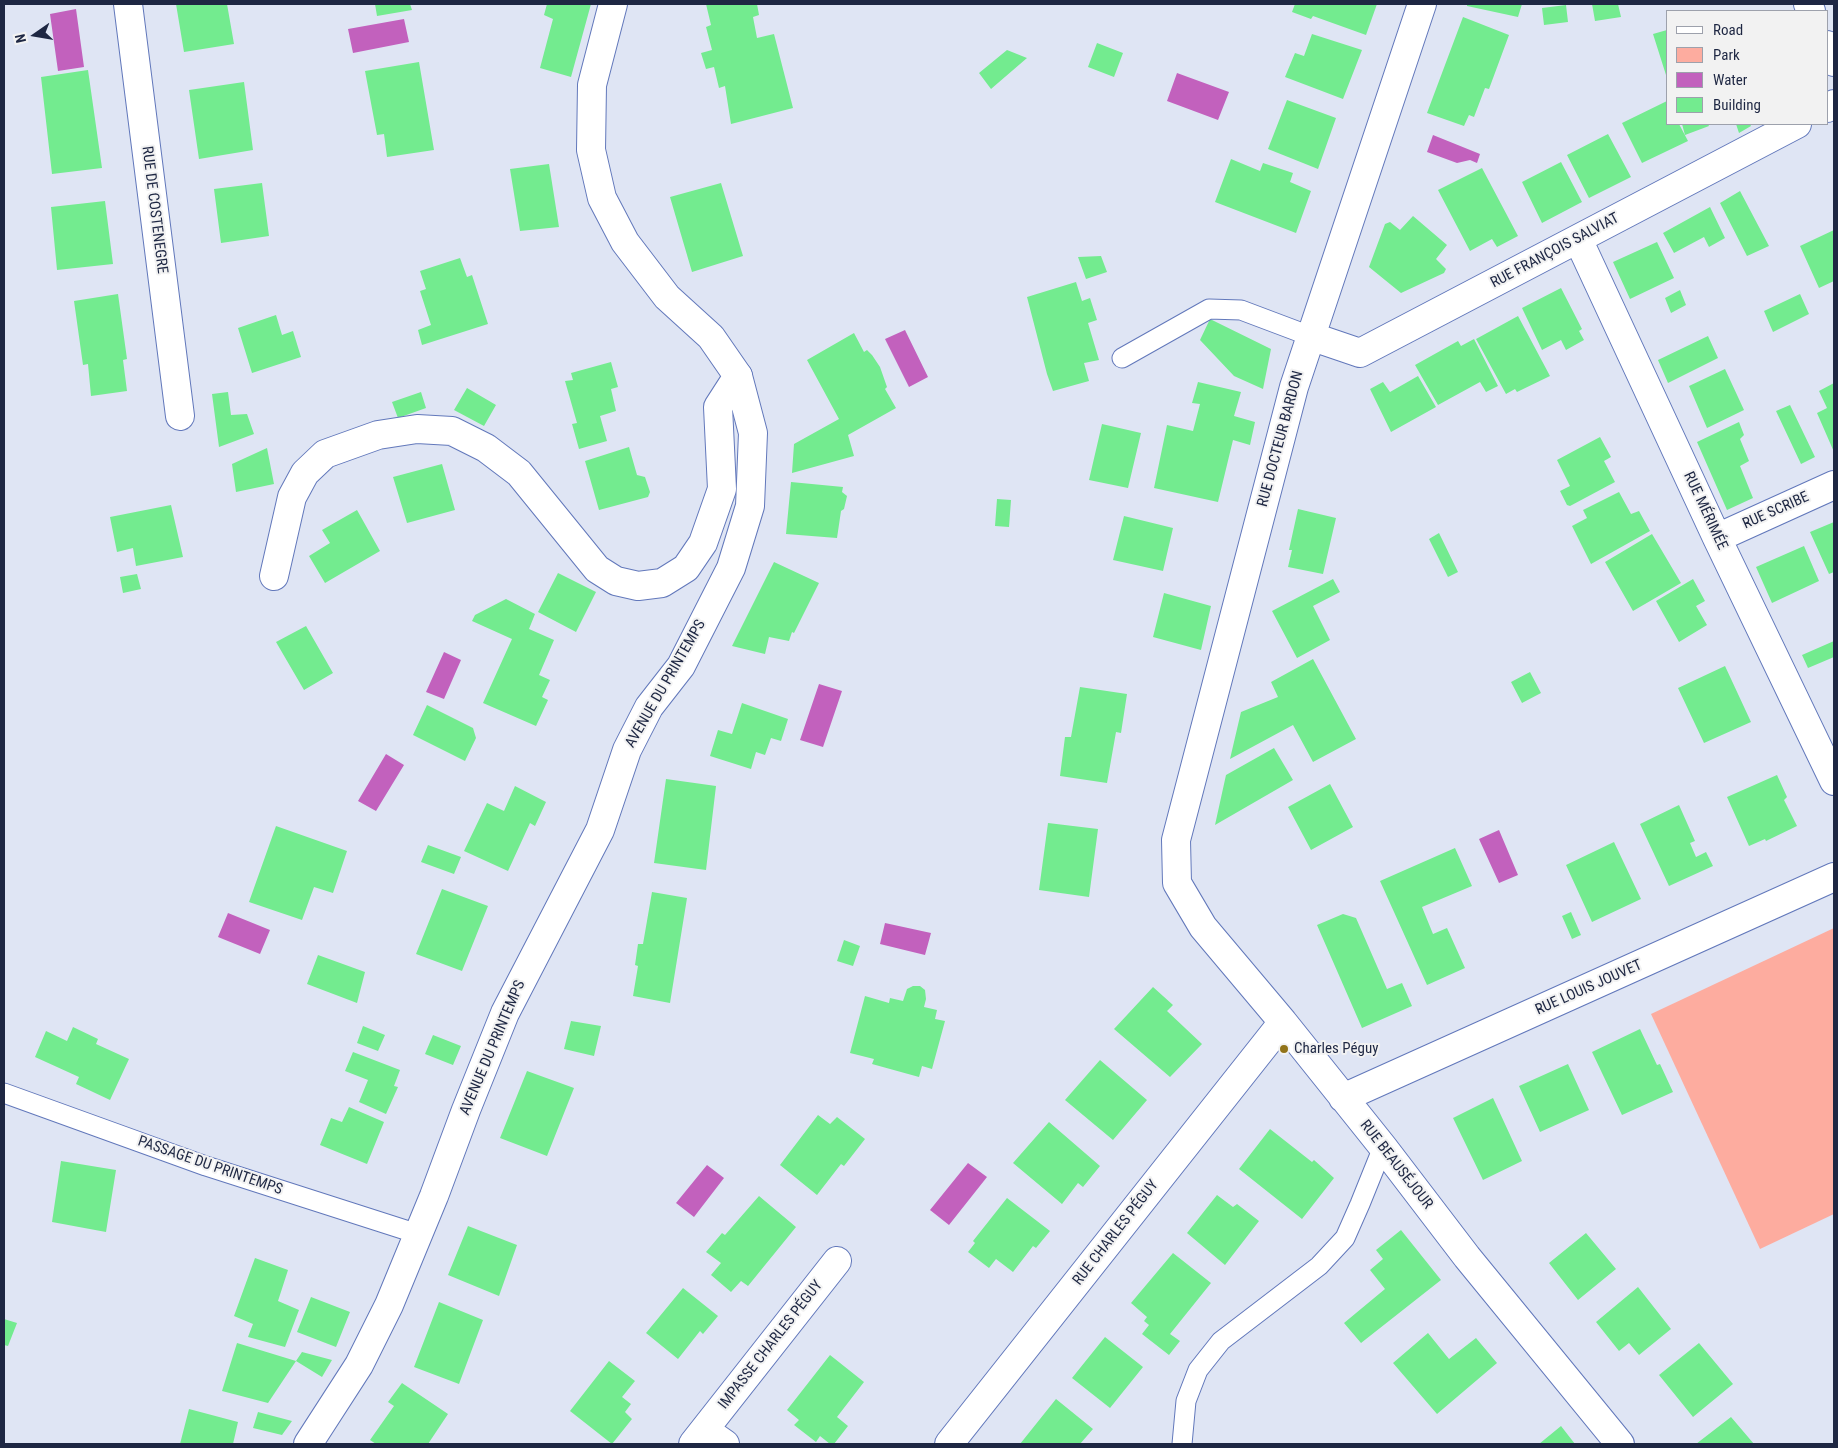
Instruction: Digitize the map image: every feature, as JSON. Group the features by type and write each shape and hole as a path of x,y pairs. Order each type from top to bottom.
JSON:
{"street":[{"name":"RUE DE COSTENEGRE","path":"128,4 180,416"},
{"name":"AVENUE DU PRINTEMPS","path":"308,1444 359,1365 389,1305 505,1013 600,830 627,750 649,707 681,666 731,568 750,506 753,433 738,376 711,337 667,297 649,274 625,242 602,198 591,150 592,85 613,4"},
{"name":"RUE DOCTEUR BARDON","path":"1177,883 1176,840 1294,388 1422,4"},
{"path":"1828,48 1834,62"},
{"name":"RUE FRANÇOIS SALVIAT","path":"1310,336 1360,353 1795,125"},
{"name":"RUE MÉRIMÉE","path":"1578,239 1834,781"},
{"path":"274,576 292,497 305,473 325,454 378,435 417,429 452,431 486,448 512,468 546,505 597,569 603,573 616,581 638,586 662,583 686,568 703,543 722,489 718,408 738,376"},
{"name":"RUE SCRIBE","path":"1718,538 1834,485"},
{"name":"RUE LOUIS JOUVET","path":"1343,1098 1834,877"},
{"name":"RUE BEAUSÉJOUR","path":"1177,883 1204,927 1283,1022 1383,1147 1467,1257 1620,1444"},
{"name":"RUE CHARLES PÉGUY","path":"950,1444 1283,1022"},
{"name":"IMPASSE CHARLES PÉGUY","path":"708,1439 836,1261"}],"lane":[{"path":"1122,358 1209,309 1241,310 1310,336"},
{"name":"PASSAGE DU PRINTEMPS","path":"4,1093 206,1166 418,1234"},
{"path":"1182,1444 1186,1401 1198,1370 1221,1341 1319,1266 1345,1238 1383,1147"}],"green space":[{"path":"1834,928 1834,1214 1760,1249 1651,1014"}],"water":[{"path":"76,9 84,67 58,71 50,14"},
{"path":"404,19 409,42 353,53 348,29"},
{"path":"1177,73 1229,92 1218,120 1167,101"},
{"path":"1433,135 1480,154 1477,163 1470,160 1457,163 1427,152"},
{"path":"905,330 928,377 909,387 885,339"},
{"path":"444,652 461,660 444,699 426,692"},
{"path":"819,684 842,691 823,747 800,740"},
{"path":"386,754 404,765 376,811 358,801"},
{"path":"1499,830 1518,875 1499,883 1479,839"},
{"path":"228,913 270,930 260,954 218,937"},
{"path":"885,923 931,933 925,955 880,944"},
{"path":"968,1163 987,1177 949,1225 930,1210"},
{"path":"707,1165 724,1178 694,1217 676,1203"}],"building":[{"path":"176,4 227,4 234,44 184,52"},
{"path":"375,4 410,4 412,10 377,16"},
{"path":"547,4 591,4 571,77 540,68 553,19 544,15"},
{"path":"706,4 757,4 759,15 753,17 757,38 774,34 793,108 731,124 725,86 719,88 714,67 706,69 701,53 712,50 706,27 711,25"},
{"path":"1295,4 1377,4 1366,35 1313,16 1311,19 1292,12"},
{"path":"1467,4 1522,4 1518,17 1467,6"},
{"path":"1592,4 1618,4 1621,17 1595,21"},
{"path":"1566,5 1568,22 1544,25 1542,8"},
{"path":"1463,17 1509,35 1489,89 1485,88 1474,117 1469,115 1464,126 1427,113"},
{"path":"1666,30 1666,75 1653,34"},
{"path":"1312,34 1362,50 1343,99 1285,77 1295,53 1304,56"},
{"path":"1097,43 1123,53 1114,77 1088,67"},
{"path":"1007,50 1027,58 991,89 979,73"},
{"path":"419,62 434,150 387,157 384,134 377,135 365,71"},
{"path":"88,70 102,168 52,174 41,77"},
{"path":"244,82 253,150 199,159 189,90"},
{"path":"1287,100 1336,118 1318,169 1268,149"},
{"path":"1666,101 1666,125 1680,125 1688,141 1642,163 1622,123"},
{"path":"1682,125 1709,126 1685,135"},
{"path":"1736,125 1750,125 1751,126 1739,133"},
{"path":"1608,134 1631,177 1589,198 1567,155"},
{"path":"1231,159 1260,171 1263,163 1293,173 1290,182 1311,191 1296,233 1215,202"},
{"path":"1561,162 1582,202 1542,223 1522,182"},
{"path":"549,164 559,227 520,231 510,169"},
{"path":"1482,168 1518,236 1497,247 1492,239 1470,251 1438,190"},
{"path":"262,183 269,236 221,243 214,189"},
{"path":"721,183 743,256 692,272 670,197"},
{"path":"1740,191 1769,246 1747,256 1720,203"},
{"path":"105,201 113,264 57,270 51,207"},
{"path":"1710,207 1725,238 1709,247 1704,237 1674,253 1663,233"},
{"path":"1413,216 1447,245 1436,259 1446,269 1444,273 1401,293 1369,267 1385,224 1390,222 1400,230"},
{"path":"1834,230 1834,281 1819,288 1800,246"},
{"path":"1657,242 1674,278 1630,299 1613,262"},
{"path":"1101,256 1107,272 1086,279 1078,257"},
{"path":"460,258 467,277 472,275 488,324 422,345 418,330 431,325 420,291 426,289 420,271"},
{"path":"1076,282 1082,301 1090,298 1097,320 1088,323 1099,360 1084,363 1089,381 1053,391 1027,297"},
{"path":"1561,288 1582,329 1579,331 1584,340 1566,350 1561,340 1542,350 1522,308"},
{"path":"1680,290 1686,305 1671,313 1665,298"},
{"path":"118,294 127,359 123,360 127,391 91,396 88,364 83,365 74,301"},
{"path":"1800,294 1809,314 1773,332 1764,311"},
{"path":"276,315 282,335 293,331 301,357 252,373 238,328"},
{"path":"1518,316 1550,376 1517,392 1515,389 1506,394 1476,339"},
{"path":"1210,319 1271,349 1263,389 1234,376 1200,340"},
{"path":"854,333 864,352 867,350 880,367 887,387 885,389 896,408 848,435 854,456 792,473 794,444 839,419 807,360"},
{"path":"1708,336 1718,358 1668,383 1658,360"},
{"path":"1474,339 1498,386 1486,392 1480,382 1438,405 1415,365 1458,341 1461,346"},
{"path":"611,362 618,387 611,389 616,411 600,416 607,441 579,449 572,424 577,423 565,381 573,380 571,373"},
{"path":"1725,369 1744,410 1707,428 1689,386"},
{"path":"1418,376 1436,407 1391,432 1370,389 1383,382 1390,392"},
{"path":"1198,382 1241,392 1234,416 1255,422 1250,445 1233,440 1218,502 1154,488 1167,425 1193,431 1200,404 1192,403"},
{"path":"1834,383 1834,452 1817,413 1827,408 1819,391"},
{"path":"467,388 496,405 484,426 454,410"},
{"path":"228,392 231,415 247,414 254,434 219,447 212,394"},
{"path":"421,392 426,408 398,418 392,402"},
{"path":"1790,405 1815,457 1801,464 1776,411"},
{"path":"1739,422 1744,435 1740,439 1749,461 1740,466 1753,498 1727,510 1697,442"},
{"path":"1102,424 1141,433 1128,488 1089,480"},
{"path":"1600,437 1611,457 1604,461 1615,482 1570,506 1567,505 1560,491 1570,486 1557,460"},
{"path":"629,447 637,475 645,477 650,492 648,497 599,510 585,461"},
{"path":"267,448 274,484 236,492 232,464"},
{"path":"442,464 455,510 407,523 393,477"},
{"path":"791,482 843,487 842,492 847,496 844,509 841,511 837,538 786,534"},
{"path":"1619,492 1631,514 1639,511 1650,531 1591,564 1572,526 1587,518 1583,510"},
{"path":"997,499 1011,500 1009,527 995,526"},
{"path":"171,505 183,557 136,566 133,548 117,552 110,517"},
{"path":"1298,509 1336,518 1323,574 1288,567 1292,550 1289,550"},
{"path":"357,510 380,551 325,583 309,556 330,543 322,530"},
{"path":"1124,516 1173,528 1163,571 1113,560"},
{"path":"1834,522 1834,572 1829,574 1810,532"},
{"path":"1439,533 1458,572 1448,577 1429,539"},
{"path":"1652,534 1681,583 1633,611 1605,562"},
{"path":"1804,546 1819,581 1772,603 1756,567"},
{"path":"774,562 819,583 789,641 769,637 765,654 732,646"},
{"path":"558,573 596,592 576,632 538,612"},
{"path":"137,574 141,589 123,593 120,577"},
{"path":"1333,579 1340,592 1313,606 1330,640 1297,658 1272,611"},
{"path":"1693,579 1705,601 1696,606 1707,625 1679,642 1656,601"},
{"path":"1164,593 1211,606 1201,650 1153,637"},
{"path":"506,599 535,614 529,629 554,640 539,675 550,680 542,697 548,700 536,726 483,703 512,639 472,621 475,615"},
{"path":"306,626 333,673 304,690 276,642"},
{"path":"1834,641 1834,657 1808,668 1802,655"},
{"path":"1313,659 1356,739 1313,762 1293,725 1230,759 1241,712 1278,697 1271,682"},
{"path":"1725,666 1751,722 1704,743 1678,688"},
{"path":"1530,672 1541,693 1522,703 1511,682"},
{"path":"1080,687 1127,694 1121,733 1116,732 1107,783 1060,776 1065,737 1071,737"},
{"path":"742,703 788,719 781,741 771,738 765,755 756,752 751,769 710,756 718,730 732,734"},
{"path":"427,705 473,728 476,738 465,761 413,735"},
{"path":"1274,748 1293,780 1215,825 1226,775"},
{"path":"1777,775 1787,797 1784,800 1797,826 1766,841 1765,839 1749,846 1727,797"},
{"path":"666,779 716,786 706,870 654,863"},
{"path":"1330,784 1353,827 1311,850 1288,807"},
{"path":"515,786 546,802 535,826 530,823 508,871 464,851 487,803 504,811"},
{"path":"1679,805 1695,841 1690,843 1696,857 1706,852 1713,866 1669,886 1640,824"},
{"path":"1048,823 1098,829 1089,897 1039,890"},
{"path":"276,826 347,851 333,893 314,887 302,920 249,902"},
{"path":"1614,842 1641,899 1592,922 1566,865"},
{"path":"428,845 461,857 454,874 421,862"},
{"path":"1455,848 1472,886 1422,907 1433,934 1447,928 1465,968 1427,985 1380,881"},
{"path":"442,889 488,906 462,971 416,954"},
{"path":"652,892 687,898 670,1003 633,996 638,966 635,965 638,944 643,944"},
{"path":"1571,912 1581,935 1572,939 1562,916"},
{"path":"1343,914 1356,918 1387,989 1402,983 1412,1006 1362,1028 1317,925"},
{"path":"844,940 860,946 853,966 837,961"},
{"path":"318,955 365,972 357,1003 307,984"},
{"path":"913,986 920,986 925,990 926,999 924,1007 937,1010 935,1019 945,1021 932,1069 922,1066 919,1077 872,1064 874,1059 850,1053 865,996 889,1003 890,998 903,1001 907,989"},
{"path":"1153,987 1173,1005 1167,1011 1202,1044 1170,1077 1114,1029"},
{"path":"571,1021 601,1026 594,1056 564,1049"},
{"path":"363,1026 385,1035 378,1051 357,1043"},
{"path":"73,1027 98,1039 96,1044 129,1059 110,1100 76,1084 79,1077 35,1057 46,1031 67,1041"},
{"path":"1640,1029 1657,1065 1660,1064 1673,1092 1622,1115 1592,1052"},
{"path":"433,1035 461,1046 453,1065 425,1054"},
{"path":"353,1052 400,1070 394,1086 398,1087 386,1114 359,1102 368,1080 345,1071"},
{"path":"1100,1060 1147,1100 1113,1140 1065,1100"},
{"path":"1568,1064 1589,1110 1540,1132 1519,1086"},
{"path":"527,1071 574,1088 547,1156 500,1138"},
{"path":"1493,1098 1522,1161 1483,1180 1453,1118"},
{"path":"349,1107 384,1122 367,1164 320,1145 331,1118 342,1122"},
{"path":"818,1115 830,1124 837,1117 865,1139 844,1166 841,1164 817,1195 780,1165"},
{"path":"1049,1122 1100,1166 1083,1187 1078,1183 1062,1204 1013,1163"},
{"path":"1270,1129 1312,1162 1314,1160 1334,1178 1302,1219 1239,1169"},
{"path":"61,1161 116,1170 106,1232 52,1222"},
{"path":"1217,1195 1233,1207 1237,1204 1259,1221 1225,1265 1187,1233"},
{"path":"759,1196 796,1227 748,1286 741,1281 731,1292 711,1275 721,1263 706,1252 722,1233 725,1235"},
{"path":"1007,1198 1050,1231 1036,1248 1033,1246 1013,1272 996,1259 989,1268 968,1252 975,1243 973,1241"},
{"path":"468,1226 517,1245 499,1296 448,1275"},
{"path":"1401,1230 1441,1280 1361,1343 1344,1323 1385,1289 1370,1270 1383,1259 1376,1250"},
{"path":"1586,1233 1616,1269 1578,1300 1549,1263"},
{"path":"1173,1253 1211,1283 1170,1334 1180,1341 1169,1355 1142,1334 1149,1325 1144,1321 1147,1317 1131,1303"},
{"path":"255,1258 288,1270 278,1301 299,1310 285,1347 248,1337 253,1324 234,1316"},
{"path":"1638,1287 1671,1329 1639,1355 1629,1343 1619,1351 1596,1322"},
{"path":"683,1288 718,1316 703,1334 700,1331 678,1359 646,1333"},
{"path":"311,1297 350,1312 336,1347 297,1332"},
{"path":"439,1302 483,1320 459,1384 414,1367"},
{"path":"4,1319 17,1323 8,1346 4,1345"},
{"path":"1428,1333 1449,1359 1476,1338 1497,1363 1437,1414 1393,1363"},
{"path":"1105,1337 1143,1367 1110,1408 1072,1378"},
{"path":"237,1343 296,1361 268,1403 222,1391"},
{"path":"1699,1343 1733,1384 1693,1417 1659,1375"},
{"path":"302,1352 332,1360 322,1377 296,1361"},
{"path":"830,1355 864,1382 837,1417 848,1426 834,1444 830,1444 820,1436 816,1442 794,1425 799,1420 787,1410"},
{"path":"609,1361 635,1381 622,1397 631,1404 625,1412 632,1419 612,1444 570,1411"},
{"path":"402,1383 448,1414 428,1444 376,1444 370,1440 394,1406 388,1402"},
{"path":"1056,1399 1093,1429 1080,1444 1020,1444"},
{"path":"189,1409 238,1422 233,1444 180,1444"},
{"path":"258,1412 292,1421 282,1435 253,1428"},
{"path":"1731,1417 1754,1444 1696,1444"},
{"path":"1561,1426 1575,1444 1539,1444"}],"place":[{"name":"Charles Péguy","path":"1284,1049"}]}
